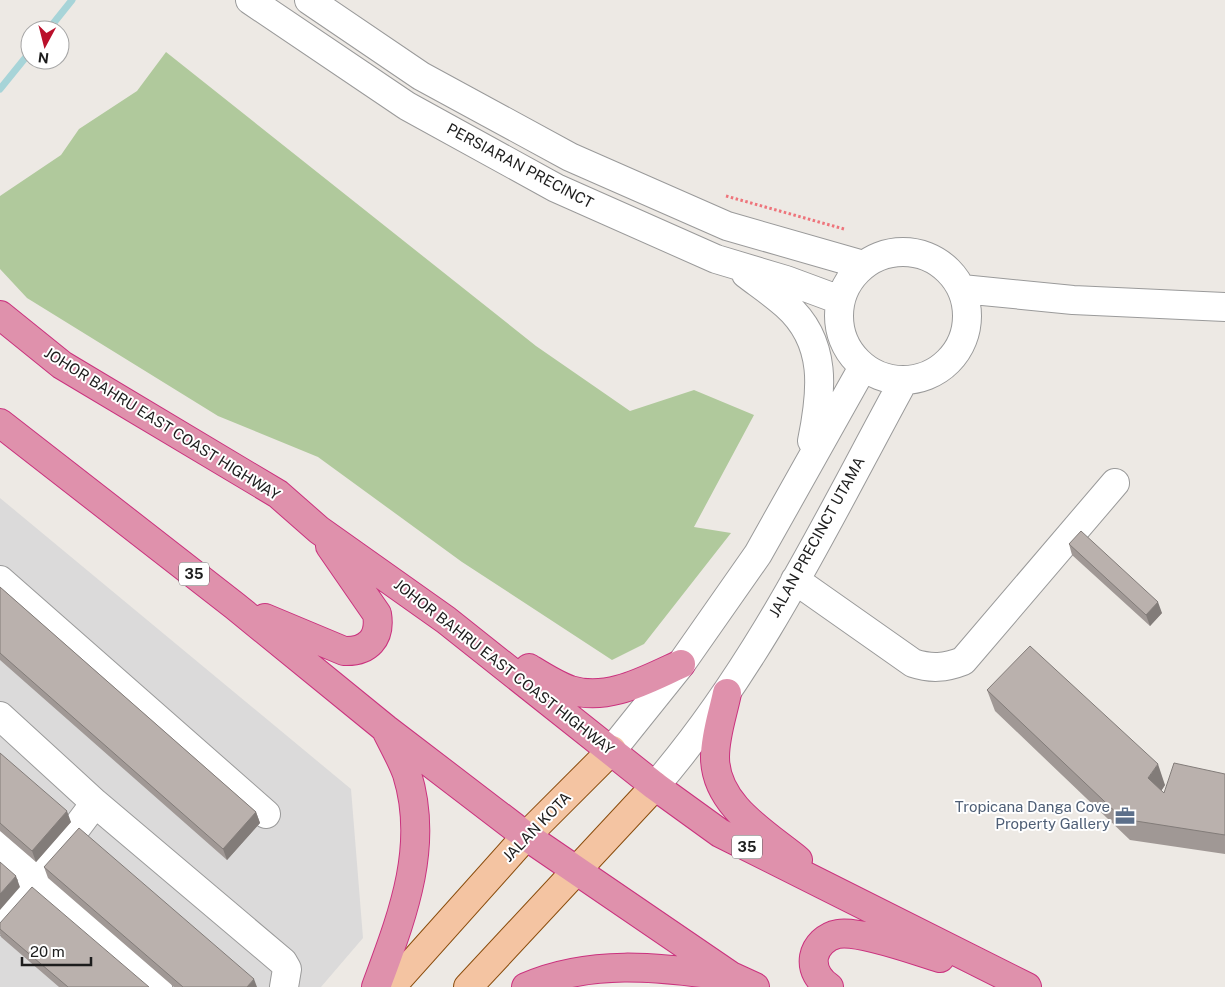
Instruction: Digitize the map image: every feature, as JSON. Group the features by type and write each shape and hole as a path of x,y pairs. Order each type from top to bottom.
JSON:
{"highway":[{"name":"JOHOR BAHRU EAST COAST HIGHWAY","path":"0,315 62,364 278,494 319,530 446,620 655,786 720,833 1018,983"},
{"name":"35","path":"0,423 235,606 386,729 526,836 574,871 743,982"},
{"path":"235,606 344,651 356,651 365,648 372,642 376,636 379,624 377,614 319,530"},
{"path":"446,620 556,684 584,693 615,691 681,664"},
{"path":"728,693 714,758 720,784 726,795 735,808 750,821 844,896"},
{"path":"376,987 406,902 414,864 415,836 407,774 386,729"},
{"path":"828,987 817,975 814,957 823,942 839,933 867,937 1018,983"},
{"path":"526,987 575,972 612,967 662,968 743,982"}],"main road":[{"name":"JALAN KOTA","path":"391,987 526,836 612,750"},
{"path":"468,987 655,786"}],"street":[{"name":"PERSIARAN PRECINCT","path":"250,0 407,106 556,188 732,264 786,280 840,300"},
{"name":"PERSIARAN PRECINCT","path":"309,0 422,76 570,157 727,226 863,265"},
{"path":"893,252 910,252 926,256 941,264 962,289 966,304 967,320 964,336 958,350 948,363 934,372 919,378 889,379 862,366 852,356 842,337 838,315 840,300 852,275 863,265 877,257 893,252"},
{"path":"732,264 787,305 811,339 818,364 820,388 806,467"},
{"path":"962,289 1073,300 1225,307"},
{"path":"681,664 758,554 862,366"},
{"name":"JALAN PRECINCT UTAMA","path":"728,693 795,580 904,380"},
{"path":"795,580 913,663 929,667 950,666 962,662 1115,483"},
{"path":"0,580 266,814"},
{"name":"JALAN KOTA","path":"612,750 681,664"},
{"path":"655,786 686,751 728,693"},
{"path":"0,716 95,803 283,962 287,969 284,987"},
{"path":"0,921 38,879 95,803"},
{"path":"0,845 158,987"}],"path":[{"path":"720,193 844,229"}],"shaded area":[{"path":"0,498 351,789 363,938 321,987 0,987"}],"green space":[{"path":"166,52 536,346 630,411 694,390 754,415 694,527 731,533 644,644 612,660 462,562 318,457 218,416 27,298 0,269 0,196 61,155 79,129 137,91"}],"building":[{"path":"1081,531 1158,602 1146,615 1069,544"},
{"path":"0,587 256,812 223,849 0,653"},
{"path":"1030,646 1158,764 1148,778 1164,793 1174,763 1225,774 1225,835 1123,819 987,690"},
{"path":"0,753 67,811 32,851 0,823"},
{"path":"79,828 254,979 247,987 183,987 44,867"},
{"path":"0,862 16,876 0,894"},
{"path":"32,887 149,987 68,987 0,929 0,923"}],"waterway":[{"path":"56,20 72,0"},
{"path":"0,89 20,64"}],"place":[{"name":"Tropicana Danga Cove Property Gallery","path":"1125,816"}]}
